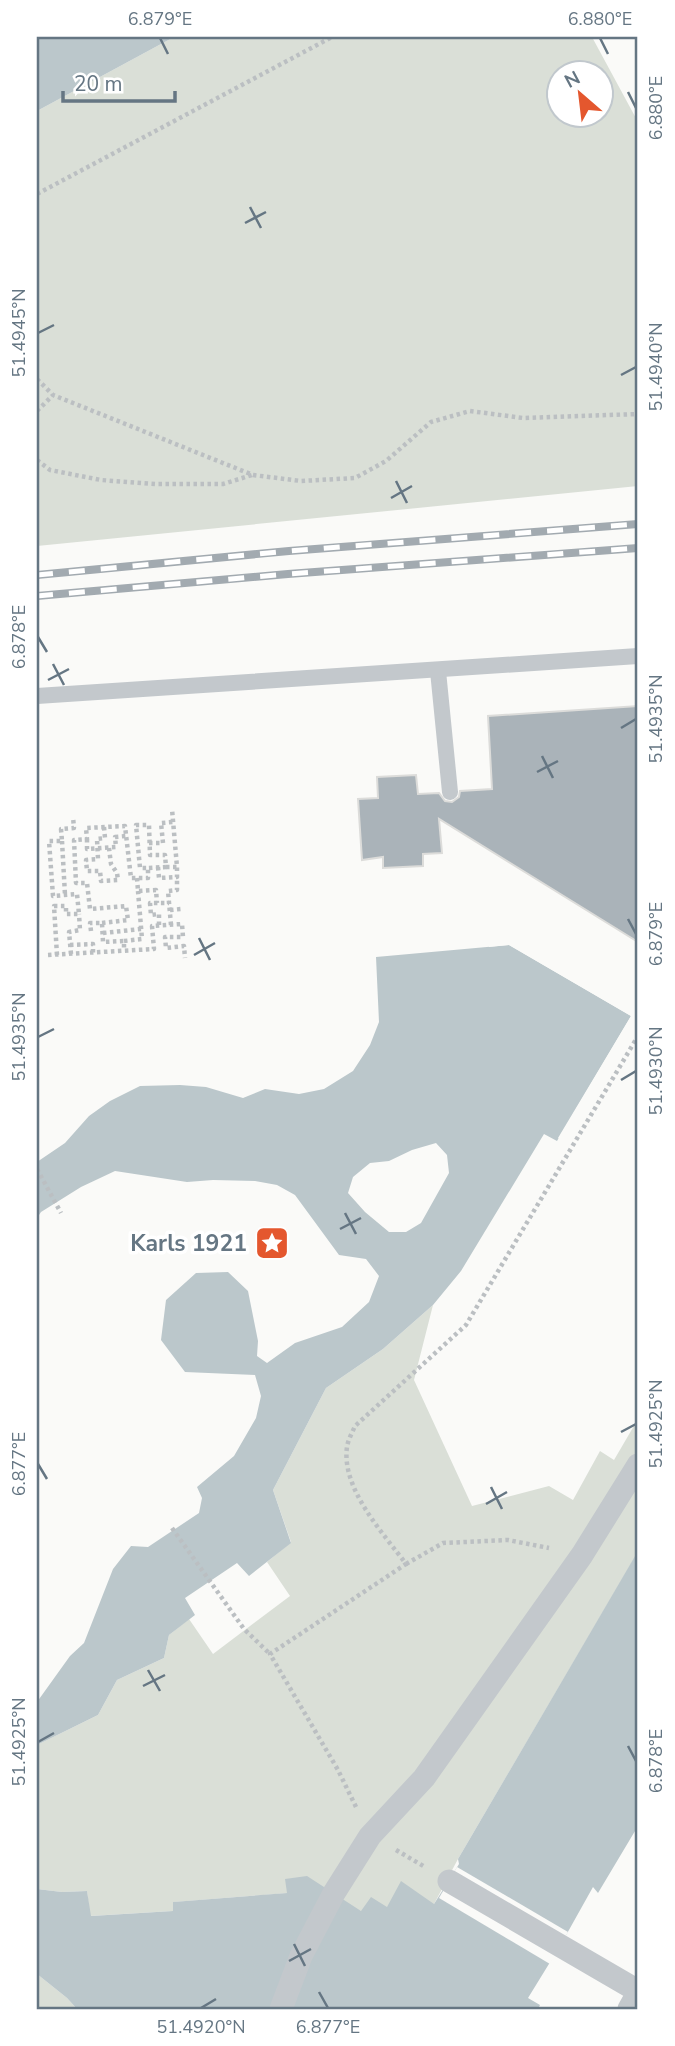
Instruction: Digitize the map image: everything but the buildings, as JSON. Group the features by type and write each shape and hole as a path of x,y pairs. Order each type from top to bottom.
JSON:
{"street":[{"path":"281,2009 301,1956 334,1893 370,1836 424,1778 582,1555 638,1465"},
{"path":"449,1881 638,1992 629,2009"}],"lane":[{"path":"37,696 638,656"},
{"path":"438,671 450,792"}],"path":[{"path":"37,194 332,37"},
{"path":"37,379 53,395 253,475 301,481 355,478 386,461 431,422 470,411 523,418 638,414"},
{"path":"37,411 53,395"},
{"path":"37,460 50,470 102,481 223,484 253,475"},
{"path":"171,925 168,891 177,890 172,809"},
{"path":"65,895 61,829 74,828 73,817"},
{"path":"149,843 163,843 162,823 173,822"},
{"path":"166,867 164,855 150,855 149,825 136,825 140,868 177,867"},
{"path":"126,836 115,836 116,847 87,849 86,828 125,826 131,878 148,878 148,868"},
{"path":"104,827 105,838 97,839 98,859 86,860 87,872 100,871 101,881 118,880 111,864 109,848"},
{"path":"87,839 74,840 76,883 87,883 90,909 126,906 128,920 90,923 91,931"},
{"path":"62,841 49,841 53,896 77,894 80,930 69,932 71,954"},
{"path":"158,867 159,878 177,877"},
{"path":"102,923 103,942 142,939 137,878"},
{"path":"138,891 156,890 157,903"},
{"path":"159,925 159,914 151,915 150,903 169,903"},
{"path":"57,955 54,906 66,906 66,914 79,914"},
{"path":"170,910 181,909"},
{"path":"48,956 154,949 152,926 182,924 183,937 165,937 166,948 184,946 186,958"},
{"path":"103,933 141,929"},
{"path":"124,941 124,951"},
{"path":"70,945 93,944 93,953"},
{"path":"406,1564 363,1506 352,1480 347,1462 347,1446 355,1426 466,1325 638,1035"},
{"path":"37,1169 61,1213"},
{"path":"172,1528 244,1629 270,1654 338,1770 370,1836 449,1881"},
{"path":"270,1654 406,1564 443,1543 509,1540 582,1555"}],"shaded area":[{"path":"37,37 174,37 37,111"},
{"path":"174,37 592,37 604,60 546,60 546,130 616,130 616,81 638,122 638,486 37,546 37,111"},
{"path":"509,945 631,1016 557,1141 544,1134 461,1271 433,1305 383,1349 326,1388 273,1490 291,1543 249,1576 237,1563 185,1598 195,1615 169,1635 164,1658 117,1680 98,1715 37,1745 37,1702 70,1656 84,1643 113,1569 131,1546 148,1547 199,1513 202,1498 197,1487 234,1456 256,1418 261,1396 255,1375 185,1372 161,1340 166,1300 196,1273 228,1272 248,1291 258,1341 257,1356 267,1363 295,1343 342,1327 369,1302 379,1276 366,1259 339,1255 295,1195 277,1185 255,1181 187,1182 115,1171 81,1187 41,1212 37,1218 37,1162 65,1143 89,1116 110,1101 140,1086 206,1087 243,1098 265,1089 299,1094 324,1089 353,1071 370,1045 379,1022 376,957","holes":["436,1143 447,1155 449,1173 421,1223 406,1232 389,1232 348,1193 353,1177 370,1163 389,1161"]},
{"path":"433,1305 414,1380 472,1506 549,1486 573,1500 600,1451 614,1460 638,1419 638,1552 434,1904 361,1911 288,1893 174,1902 173,1911 90,1916 87,1891 37,1889 37,1745 98,1715 117,1680 164,1658 169,1635 189,1619 213,1654 290,1596 267,1562 291,1542 273,1490 326,1388 383,1349"},
{"path":"638,1551 638,1826 598,1893 593,1887 528,1998 540,2005 538,2009 77,2009 37,1974 37,1889 87,1891 91,1916 173,1911 173,1902 287,1893 285,1879 307,1876 361,1911 371,1897 387,1907 401,1881 434,1904"},
{"path":"37,1974 67,1998 77,2009 37,2009"}],"pier":[{"path":"511,942 634,1015 561,1140 558,1138 631,1016 509,945 489,947 488,943"},
{"path":"457,1867 568,1932 550,1964 439,1898"}],"railway":[{"path":"37,575 289,551 638,524"},
{"path":"37,596 638,548"}],"place":[{"name":"Karls 1921","path":"272,1243"}]}
